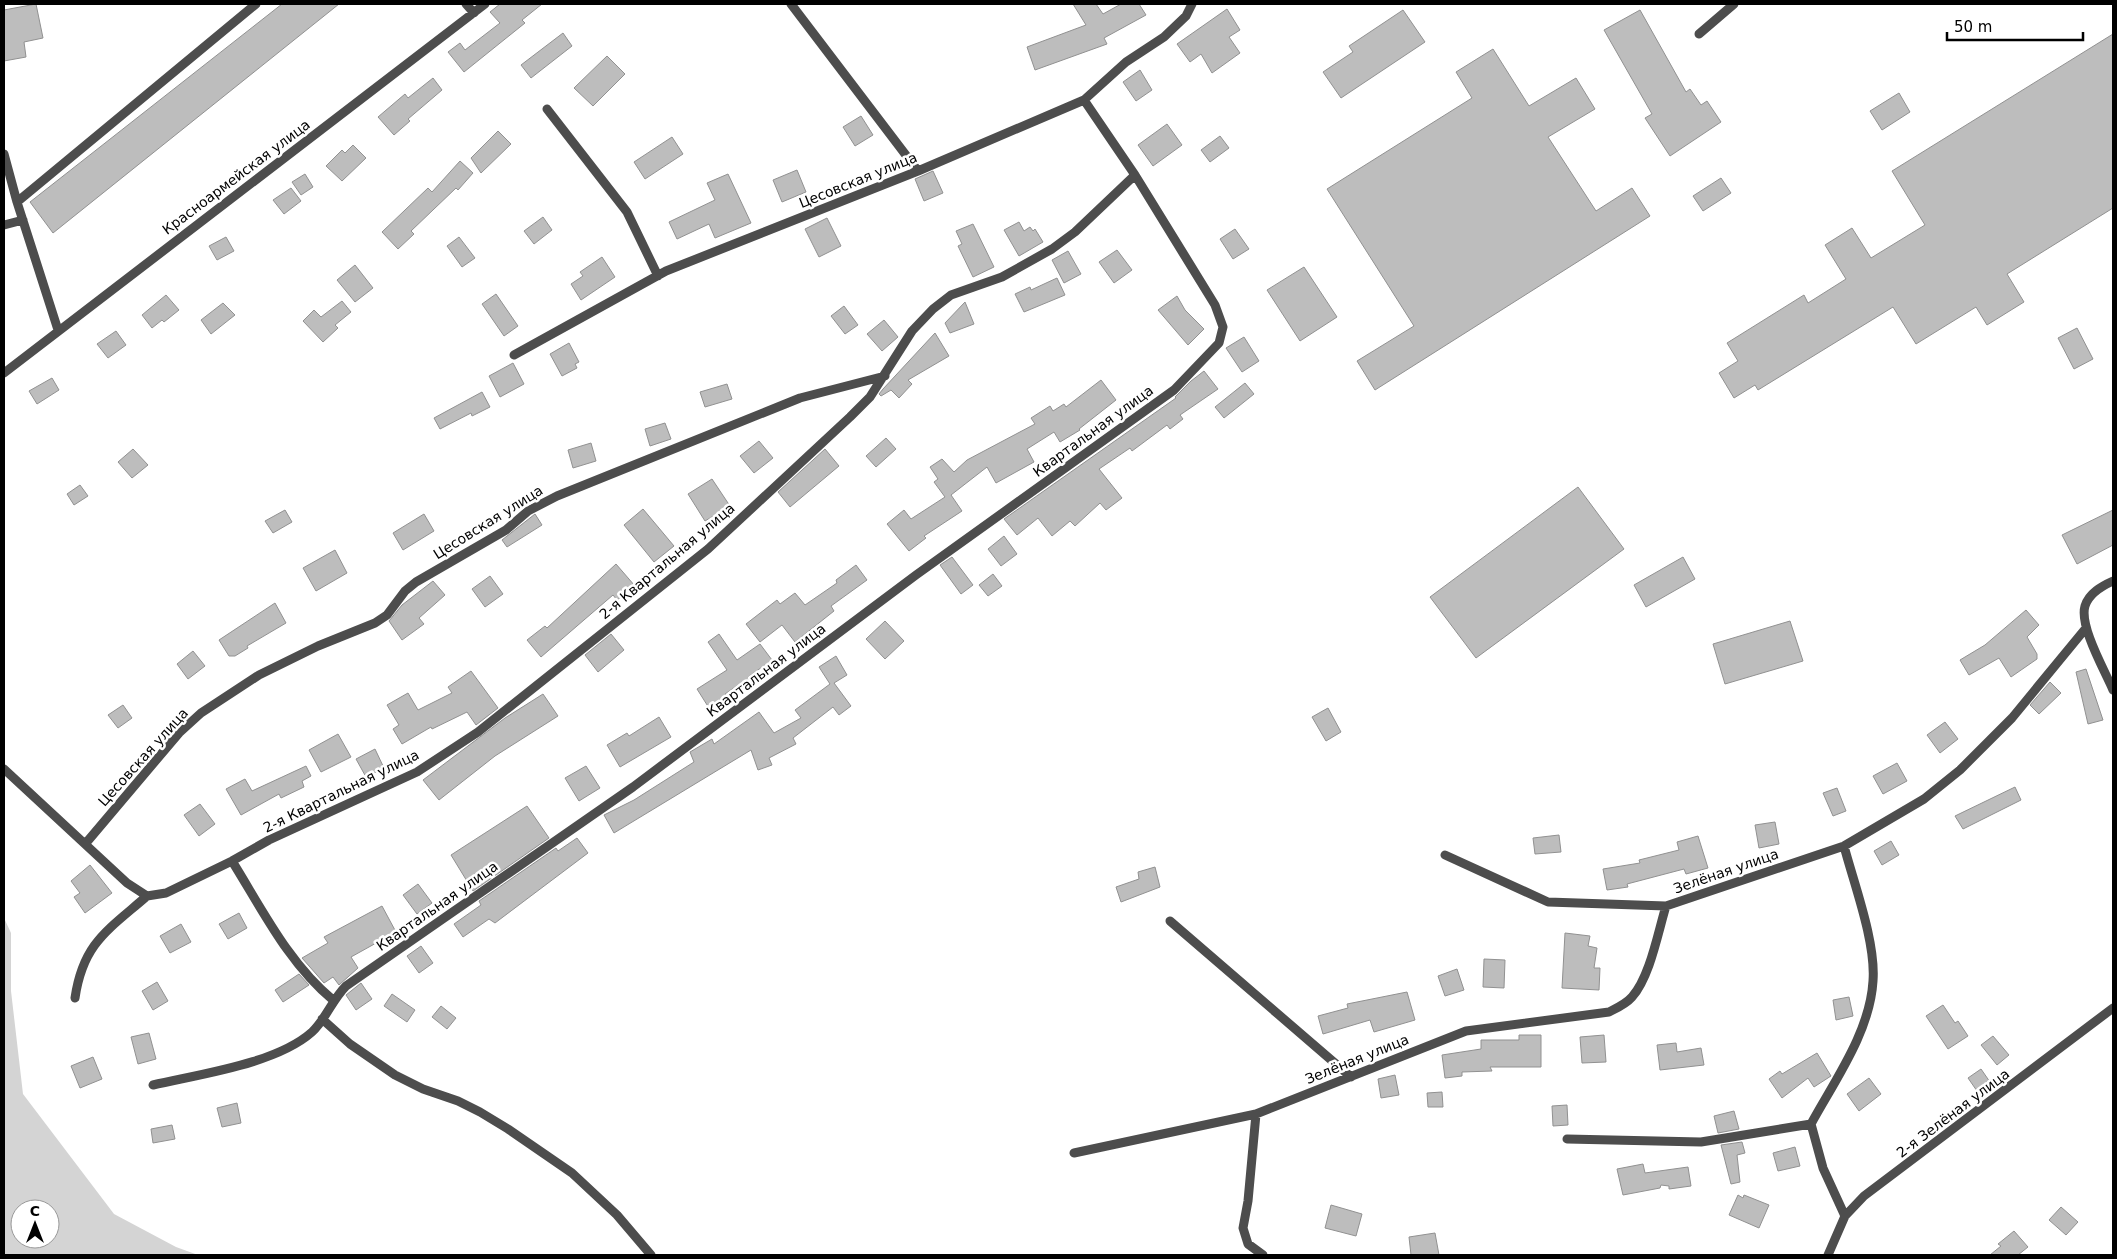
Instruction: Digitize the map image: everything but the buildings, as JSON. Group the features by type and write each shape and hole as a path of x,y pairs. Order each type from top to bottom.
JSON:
{"street":[{"path":"17,202 256,4"},
{"path":"466,4 474,13"},
{"name":"Красноармейская улица","path":"4,373 486,4"},
{"path":"791,4 918,171"},
{"name":"Цесовская улица","path":"514,355 658,276 918,171 1084,100 1126,62 1164,37 1186,16 1192,4"},
{"path":"1699,34 1734,4"},
{"path":"1084,100 1135,175"},
{"path":"547,109 627,212 658,276"},
{"path":"4,154 17,202 58,330"},
{"name":"2-я Квартальная улица","path":"147,896 166,893 232,861 269,840 416,772 478,732 708,549 861,406 886,375 912,331 932,309 951,295 1002,278 1052,249 1075,232 1135,175"},
{"name":"Квартальная улица","path":"153,1084 272,1056 300,1041 312,1032 333,1000 346,986 633,787 916,575 1174,390 1219,343 1223,327 1215,305 1135,175"},
{"path":"4,224 23,220"},
{"name":"Цесовская улица","path":"86,843 179,733 201,713 259,675 318,646 374,623 387,615 405,591 416,582 506,530 528,511 557,496 800,398 886,375"},
{"path":"2113,580 2089,597 2084,614 2086,628 2113,690"},
{"name":"Зелёная улица","path":"1074,1153 1256,1114 1466,1031 1609,1012 1621,1006 1636,992 1646,973 1666,906 1844,846 1924,799 1960,770 2012,718 2086,628"},
{"path":"4,769 127,883 147,896 94,944 81,967 75,998"},
{"path":"1844,846 1867,932 1874,979 1872,994 1858,1036 1811,1124 1823,1168 1845,1216"},
{"path":"1445,855 1548,902 1666,906"},
{"path":"232,861 284,945 322,991 333,1000"},
{"path":"1170,921 1351,1077"},
{"name":"2-я Зелёная улица","path":"1828,1255 1845,1216 1864,1196 2113,1008"},
{"path":"322,1019 350,1044 395,1076 423,1089 458,1100 480,1112 572,1173 617,1215 651,1255"},
{"path":"1256,1114 1248,1201 1243,1228 1248,1244 1263,1255"},
{"path":"1567,1139 1701,1142 1811,1124"}],"shaded area":[{"path":"4,918 11,933 11,991 23,1094 114,1214 176,1247 198,1255 4,1255"}]}
